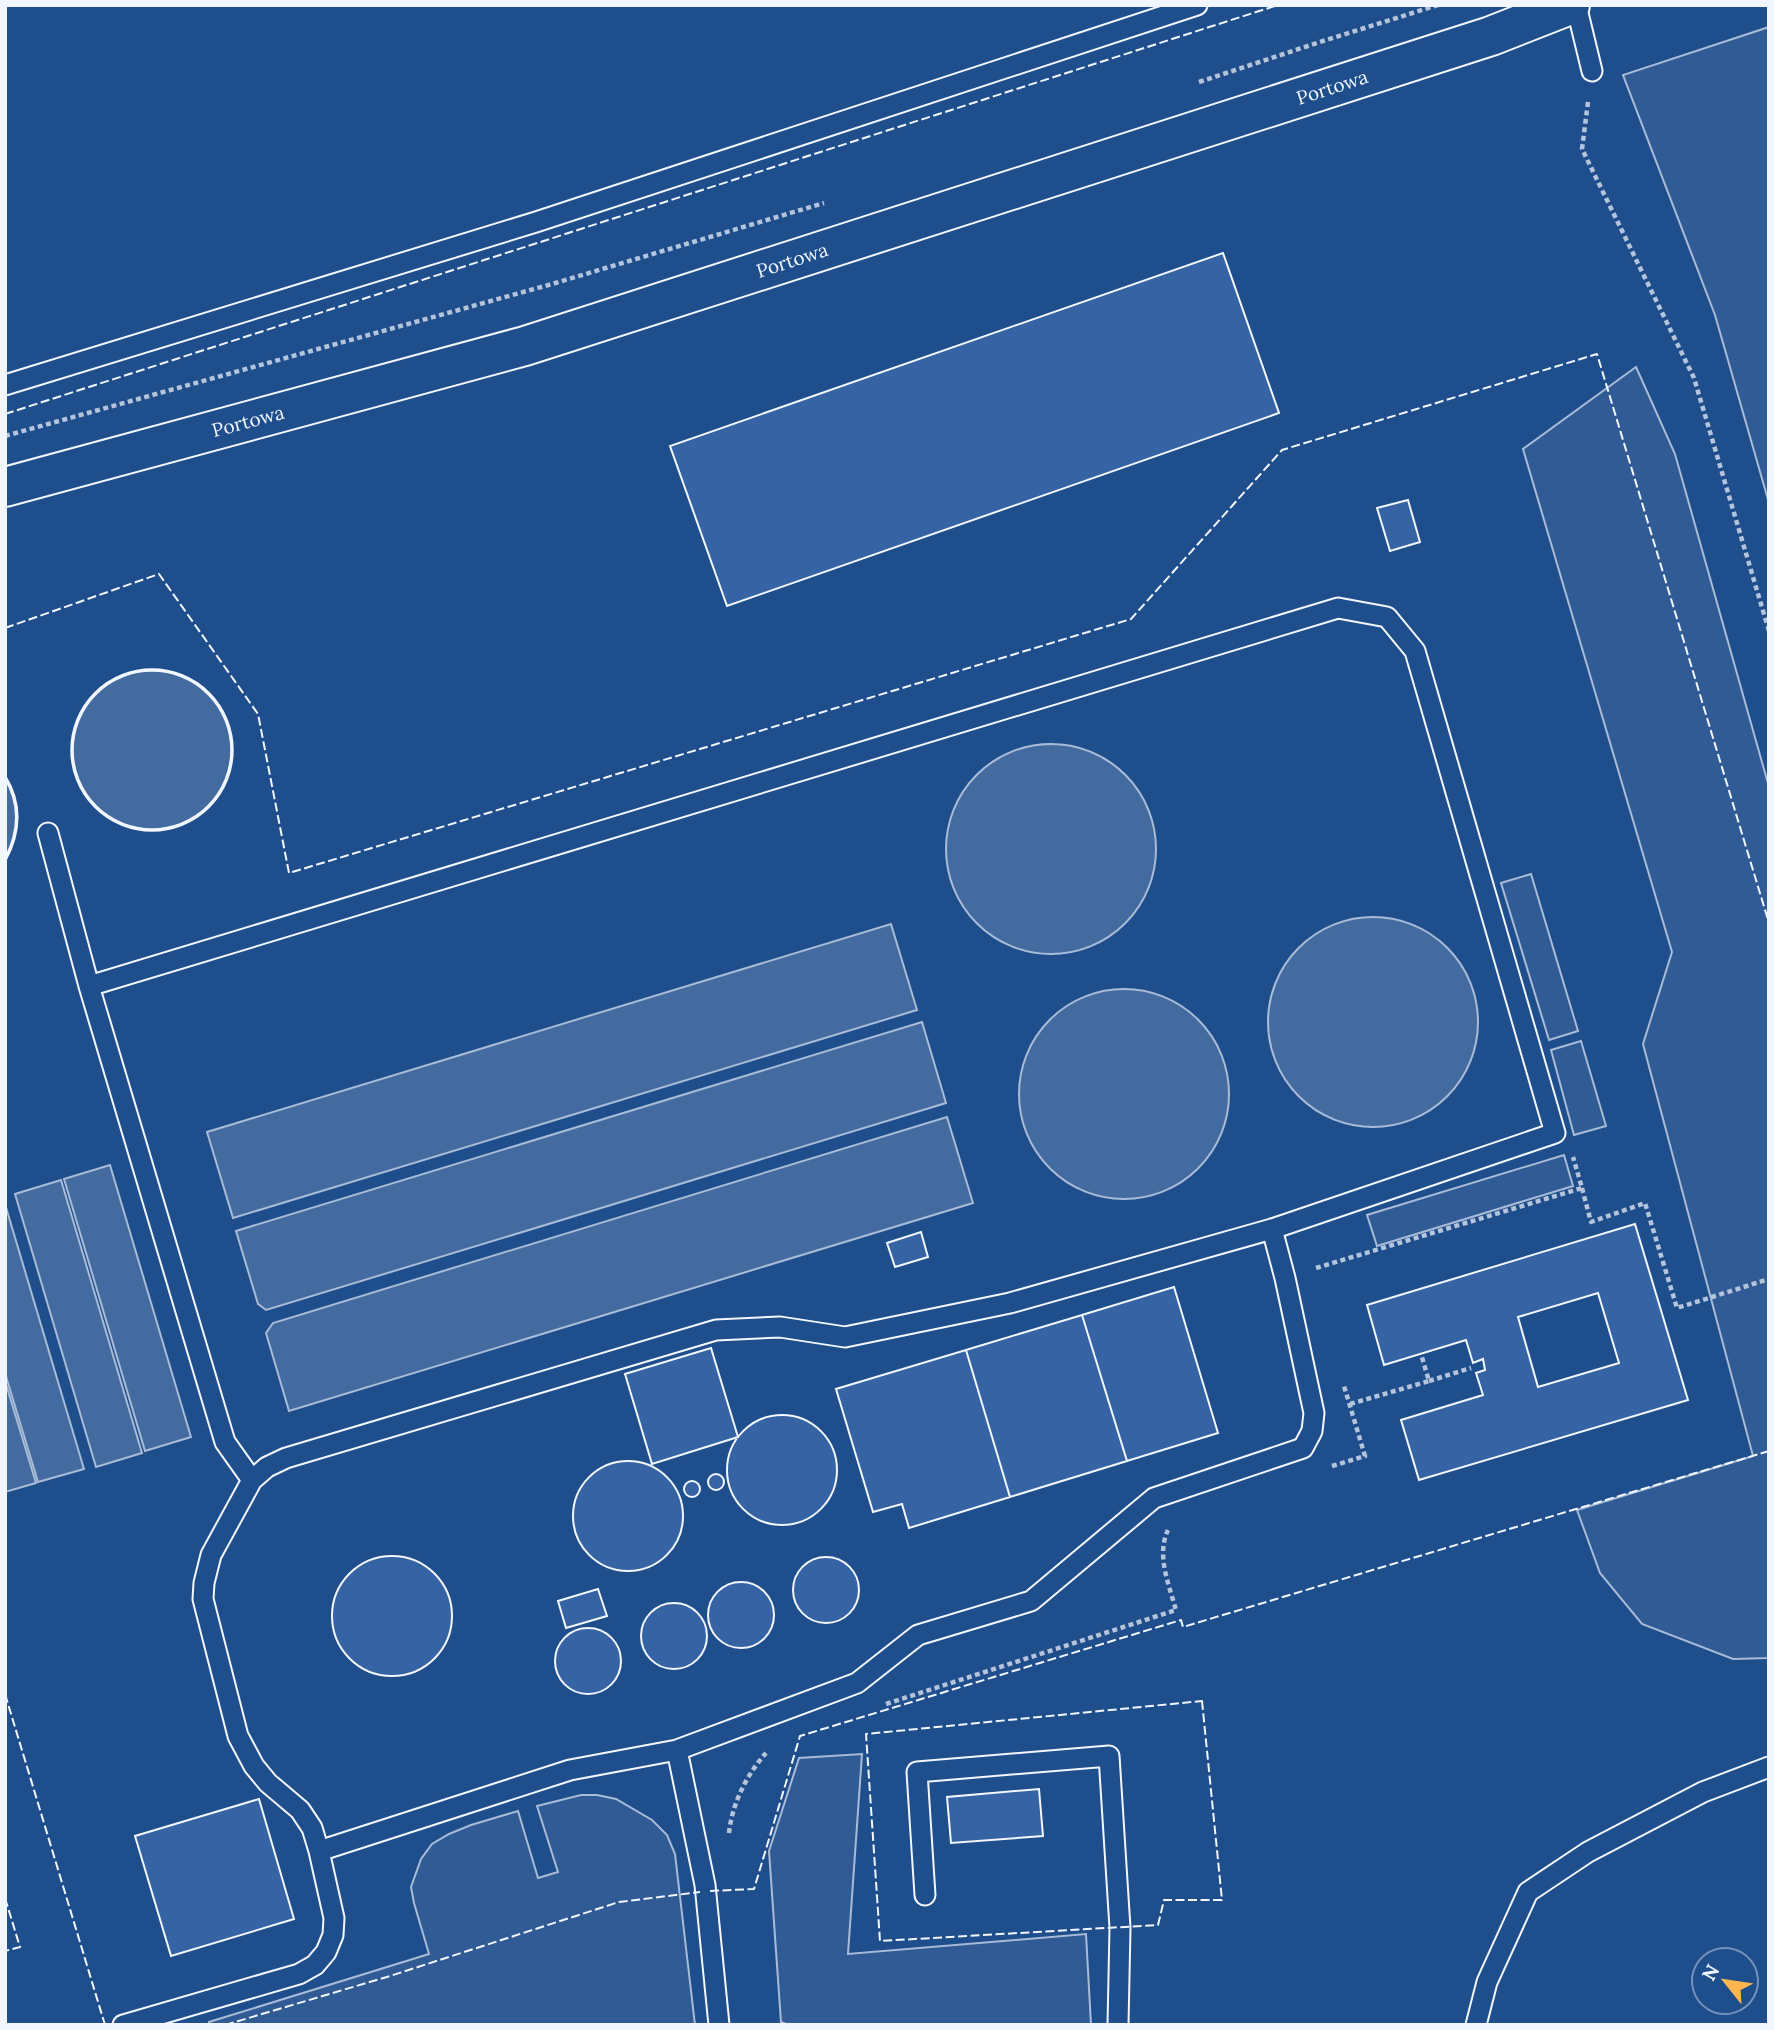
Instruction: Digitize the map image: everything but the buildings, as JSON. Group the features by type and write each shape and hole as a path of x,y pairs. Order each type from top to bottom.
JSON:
{"street":[{"name":"Portowa","path":"5,487 536,342 1490,36 1570,5"}],"lane":[{"path":"5,386 536,222 1197,5"},
{"path":"1576,5 1592,71"},
{"path":"89,986 1338,608 1387,617 1415,650 1555,1133 1272,1229 1010,1303 845,1337 780,1327 716,1330 286,1458 267,1467 252,1480 211,1555 203,1599 238,1736 254,1766 268,1783 300,1810 312,1828 334,1918 333,1935 327,1952 315,1965 299,1974 123,2025"},
{"path":"48,833 89,986 225,1442 252,1480"},
{"path":"319,1851 569,1770 677,1750 858,1683 918,1635 1031,1601 1154,1498 1303,1448 1312,1431 1314,1413 1272,1229"},
{"path":"677,1750 705,1885 719,2025"},
{"path":"925,1895 917,1772 1109,1756 1120,1928 1118,2025"},
{"path":"1476,2025 1487,1982 1528,1892 1588,1852 1703,1792 1769,1767"}],"path":[{"path":"1197,83 1438,5"},
{"path":"1592,71 1582,149 1694,378 1769,631"},
{"path":"5,436 539,288 830,201"},
{"path":"1555,1133 1569,1146 1591,1222 1645,1203 1677,1308 1769,1279"},
{"path":"1316,1268 1582,1188"},
{"path":"1421,1354 1429,1381"},
{"path":"1350,1404 1471,1368"}],"shaded area":[{"path":"1769,27 1769,503 1715,315 1623,75"},
{"path":"1636,367 1675,454 1769,787 1769,1658 1733,1659 1642,1624 1600,1573 1577,1510 1753,1456 1643,1044 1672,952 1523,449"},
{"path":"152,670 183,676 208,694 226,719 232,750 226,781 208,806 183,824 152,830 121,824 96,806 78,781 72,750 78,719 96,694 121,676"},
{"path":"1051,744 1091,752 1125,775 1148,809 1156,849 1148,889 1125,923 1091,946 1051,954 1011,946 977,923 954,889 946,849 954,809 977,775 1011,752"},
{"path":"5,777 14,798 17,818 14,839 5,860"},
{"path":"1531,874 1578,1031 1549,1040 1501,883"},
{"path":"1373,917 1413,925 1447,948 1470,982 1478,1022 1470,1062 1447,1096 1413,1119 1373,1127 1333,1119 1299,1096 1276,1062 1268,1022 1276,982 1299,948 1333,925"},
{"path":"891,924 917,1010 233,1218 207,1132"},
{"path":"1124,989 1164,997 1198,1020 1221,1054 1229,1094 1221,1134 1198,1168 1164,1191 1124,1199 1084,1191 1050,1168 1027,1134 1019,1094 1027,1054 1050,1020 1084,997"},
{"path":"922,1022 946,1103 266,1310 258,1304 236,1231"},
{"path":"1581,1041 1606,1126 1574,1135 1551,1050"},
{"path":"947,1117 973,1203 289,1411 266,1333 273,1323"},
{"path":"1564,1155 1573,1186 1377,1246 1367,1215"},
{"path":"110,1165 191,1437 145,1451 64,1179"},
{"path":"61,1180 142,1453 96,1467 15,1194"},
{"path":"5,1204 84,1469 38,1482 5,1373"},
{"path":"5,1381 36,1483 5,1492"},
{"path":"862,1754 848,1954 1086,1934 1091,2025 789,2025 781,2022 769,1851 799,1758"},
{"path":"581,1795 616,1799 652,1820 667,1835 675,1854 695,2025 210,2025 209,2022 429,1954 411,1887 421,1859 432,1844 471,1825 518,1811 538,1878 558,1872 537,1806"}],"fence":[{"path":"5,414 1278,5"},
{"path":"5,628 159,574 258,714 289,873 1131,619 1282,450 1597,354 1769,923"},
{"path":"710,1891 754,1889 800,1736 1181,1620 1183,1627 1769,1451"},
{"path":"5,1694 105,2025"},
{"path":"1202,1701 1222,1900 1164,1900 1158,1925 880,1941 866,1734 1202,1701"},
{"path":"225,2025 390,1976 619,1902 700,1892"},
{"path":"5,1898 20,1947 5,1951"}],"wall":[{"path":"152,670 183,676 208,694 226,719 232,750 226,781 208,806 183,824 152,830 121,824 96,806 78,781 72,750 78,719 96,694 121,676 152,670"},
{"path":"5,777 14,798 17,818 14,839 5,860"}]}
